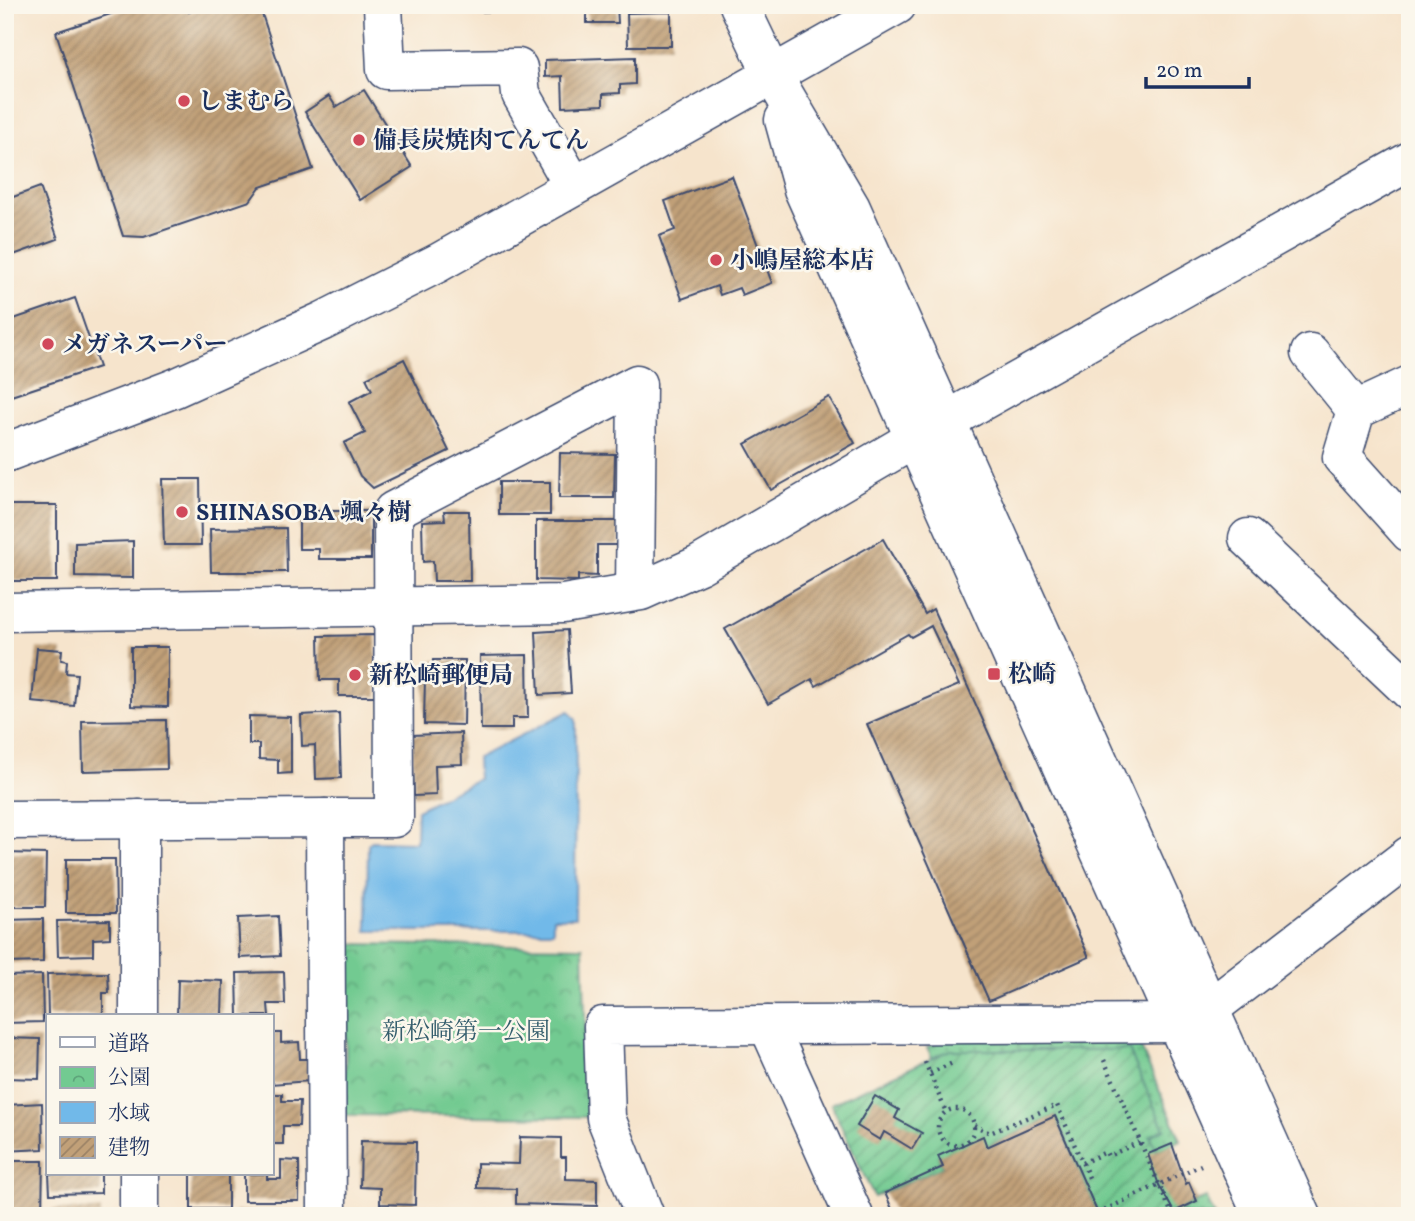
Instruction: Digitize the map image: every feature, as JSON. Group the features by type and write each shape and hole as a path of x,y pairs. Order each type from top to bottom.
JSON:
{"street":[{"path":"383,5 387,69 518,68 521,94 573,186"},
{"path":"739,5 772,74 851,208 930,431 1193,1016 1302,1216"},
{"path":"5,453 175,388 323,321 438,263 897,5"},
{"path":"5,612 563,604 641,591 699,565 930,431 1410,161"},
{"path":"1310,353 1356,410"},
{"path":"5,820 394,818 393,511 637,384 635,591"},
{"path":"1410,385 1356,410 1342,457 1410,533"},
{"path":"1248,538 1410,691"},
{"path":"325,818 327,1216"},
{"path":"138,819 139,1014"},
{"path":"645,1216 606,1118 603,1026 1193,1016 1410,855"},
{"path":"1193,1016 1263,1216"},
{"path":"768,1025 854,1216"},
{"path":"139,1176 139,1216"}],"path":[{"path":"1102,1056 1173,1216"},
{"path":"930,1073 958,1061"},
{"path":"925,1062 946,1112"},
{"path":"974,1125 990,1133 1057,1105 1090,1180"},
{"path":"952,1109 969,1114 974,1125 971,1138 961,1145 950,1145 940,1138 937,1126 942,1115 952,1109"},
{"path":"1082,1163 1106,1152 1108,1156 1140,1142"},
{"path":"1098,1213 1202,1165"}],"green space":[{"name":"新松崎第一公園","path":"347,944 583,947 588,1117 345,1115"},
{"path":"944,1039 1137,1039 1181,1140 1157,1151 1149,1136 1164,1128 950,1050 932,1058 927,1047"},
{"path":"950,1050 1129,1050 1164,1129 1150,1136 1175,1212 1182,1209 1185,1216 1099,1216 1055,1116 987,1147 938,1156 943,1167 874,1197 831,1104"},
{"path":"1206,1197 1215,1216 1179,1216 1177,1211"}],"water":[{"path":"569,711 576,720 575,918 553,918 553,931 367,931 368,844 372,841 416,842 417,810 478,779 477,758"}],"building":[{"name":"しまむら","path":"138,5 187,5 189,12 210,5 259,5 313,169 260,187 250,201 144,237 123,236 56,32"},
{"path":"473,5 507,5 508,11 473,12"},
{"path":"587,5 617,5 618,23 587,23"},
{"path":"671,12 671,46 628,46 627,13"},
{"path":"635,57 635,84 620,85 620,93 603,94 603,105 563,107 562,76 545,77 545,60"},
{"name":"備長炭焼肉てんてん","path":"364,90 412,167 360,200 305,112 329,96 336,107"},
{"name":"小嶋屋総本店","path":"732,176 772,283 742,295 739,288 720,295 717,286 682,299 659,236 675,230 665,201"},
{"path":"40,187 58,239 5,258 5,200"},
{"name":"メガネスーパー","path":"75,298 99,367 5,398 5,322"},
{"path":"404,359 449,451 373,488 360,476 344,443 365,433 349,402 372,390 366,378"},
{"path":"829,397 855,443 771,490 745,444"},
{"path":"560,453 615,454 614,498 559,498"},
{"name":"SHINASOBA 颯々樹","path":"162,479 200,479 201,545 164,545"},
{"path":"499,482 550,482 550,515 499,515"},
{"path":"8,505 57,505 57,581 9,581"},
{"path":"299,511 371,511 371,559 319,559 319,549 299,549"},
{"path":"444,511 469,511 470,581 434,581 433,561 423,562 422,521 445,520"},
{"path":"536,521 619,521 619,545 597,545 597,576 578,575 578,581 536,580"},
{"path":"286,528 287,572 211,572 210,529"},
{"path":"883,539 925,614 933,609 1089,957 989,1001 867,724 959,685 931,626 911,637 908,634 816,686 812,679 768,704 725,629"},
{"path":"133,541 133,578 75,577 75,543"},
{"path":"567,630 571,693 539,695 536,632"},
{"path":"376,635 377,696 339,696 339,680 320,680 319,636"},
{"path":"131,647 168,647 168,707 131,706"},
{"path":"37,648 62,650 61,660 67,661 66,673 77,674 74,706 32,702"},
{"path":"527,655 528,718 512,718 512,729 481,729 480,656"},
{"path":"433,660 465,660 464,725 424,724 425,677 432,677"},
{"path":"339,713 341,778 316,779 315,745 302,746 301,715"},
{"path":"249,716 291,717 291,773 278,774 278,760 259,759 259,744 249,744"},
{"path":"166,720 167,769 83,771 82,721"},
{"path":"461,733 462,764 435,765 436,795 414,796 412,735"},
{"path":"5,853 46,854 45,907 5,907"},
{"path":"66,859 115,859 116,913 66,913"},
{"path":"278,916 280,956 240,958 238,918"},
{"path":"43,919 43,962 5,963 5,920"},
{"path":"110,920 110,938 93,939 93,955 58,956 57,921"},
{"path":"284,972 285,1004 268,1004 269,1014 238,1014 237,973"},
{"path":"108,973 109,993 103,993 103,1014 48,1014 47,974"},
{"path":"42,975 43,1022 5,1023 5,976"},
{"path":"178,979 223,981 222,1014 177,1014"},
{"path":"273,1033 281,1033 281,1043 299,1042 300,1059 307,1059 309,1081 273,1084"},
{"path":"5,1038 40,1039 39,1079 5,1078"},
{"path":"273,1094 282,1094 282,1101 300,1101 299,1126 283,1126 283,1144 273,1144"},
{"path":"875,1096 899,1110 895,1118 922,1133 912,1149 884,1132 880,1140 857,1126"},
{"path":"42,1103 43,1149 5,1151 5,1105"},
{"path":"1055,1116 1099,1216 895,1216 885,1193 943,1167 938,1156 983,1136 987,1147"},
{"path":"520,1137 561,1138 561,1157 566,1157 566,1179 597,1180 597,1206 516,1204 516,1189 477,1188 477,1163 519,1164"},
{"path":"361,1141 416,1142 415,1205 380,1204 380,1188 360,1187"},
{"path":"1172,1144 1186,1184 1189,1182 1197,1201 1174,1212 1159,1185 1148,1154"},
{"path":"281,1160 299,1161 299,1201 244,1201 244,1176 281,1179"},
{"path":"5,1161 43,1161 42,1214 5,1214"},
{"path":"49,1176 101,1176 101,1193 50,1194"},
{"path":"191,1176 228,1176 228,1209 191,1209"},
{"path":"52,1209 101,1210 101,1216 52,1216"},
{"path":"236,1211 292,1211 292,1216 236,1216"}],"place":[{"name":"しまむら","path":"184,101"},
{"name":"備長炭焼肉てんてん","path":"359,140"},
{"name":"小嶋屋総本店","path":"716,260"},
{"name":"メガネスーパー","path":"48,344"},
{"name":"SHINASOBA 颯々樹","path":"182,512"},
{"name":"松崎","path":"994,674"},
{"name":"新松崎郵便局","path":"355,675"}]}
